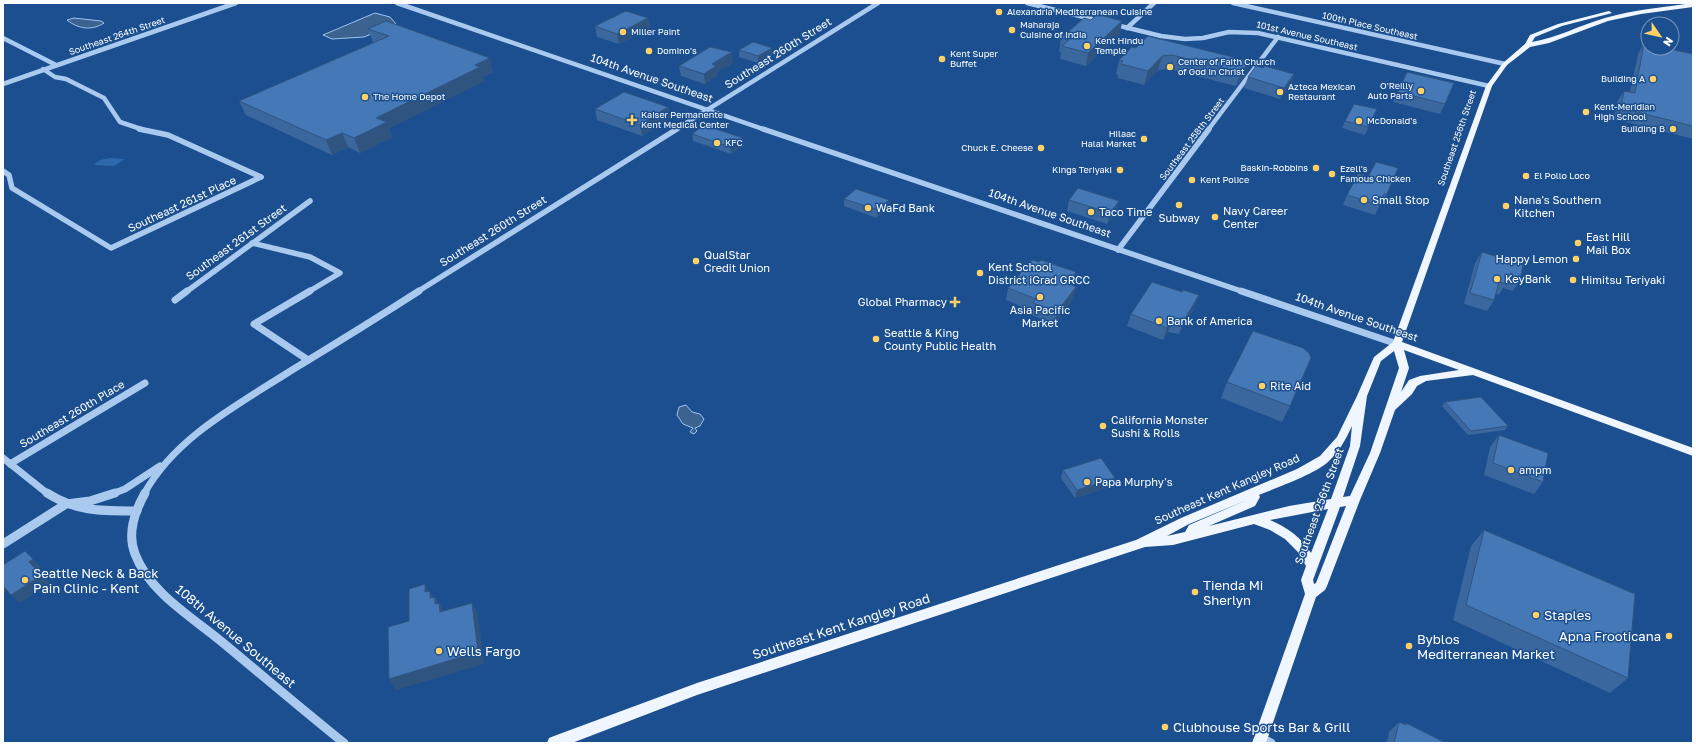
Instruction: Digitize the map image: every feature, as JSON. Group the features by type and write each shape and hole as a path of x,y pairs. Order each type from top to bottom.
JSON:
{"main road":[{"name":"Southeast 256th Street","path":"1264,741 1311,594 1321,586 1391,408 1404,368 1398,344 1489,86 1505,64 1528,45 1532,36 1560,25 1630,8 1670,3"},
{"path":"1528,45 1547,42 1607,19 1641,12 1692,6"},
{"name":"Southeast 256th Street","path":"1311,594 1307,580 1336,503 1355,446 1362,396 1377,359 1398,344"},
{"name":"104th Avenue Southeast","path":"1398,344 1693,452"},
{"path":"1391,408 1408,391 1413,383 1424,378 1474,372"},
{"name":"Southeast Kent Kangley Road","path":"554,743 697,689 1140,544 1184,521 1301,472 1324,459 1341,439 1362,396"},
{"path":"1190,535 1194,528 1251,503 1254,497 1251,493"},
{"name":"Southeast Kent Kangley Road","path":"1140,544 1173,540 1290,511 1354,500"},
{"path":"1255,520 1277,528 1295,540 1304,549 1312,565"}],"street":[{"name":"Southeast 264th Street","path":"3,84 236,3"},
{"name":"104th Avenue Southeast","path":"397,3 706,110 1398,344"},
{"name":"Southeast 260th Street","path":"141,501 148,486 168,460 199,431 308,360 878,3"},
{"name":"101st Avenue Southeast","path":"1027,3 1127,28 1180,39 1197,39 1222,33 1242,31 1278,37 1489,86"},
{"path":"1127,28 1154,3"},
{"name":"100th Place Southeast","path":"1232,3 1505,64"},
{"name":"Southeast 258th Street","path":"1118,250 1278,37"},
{"path":"3,38 56,65"},
{"name":"Southeast 261st Place","path":"3,171 9,175 12,188 111,248 261,177 168,136 138,129 120,122 104,98 66,78 55,77 43,69"},
{"name":"Southeast 261st Street","path":"174,300 310,201"},
{"path":"252,243 310,257 340,273 254,324 308,360"},
{"name":"Southeast 260th Place","path":"10,464 145,383"},
{"path":"3,458 49,494 66,504 89,510 137,511"},
{"path":"3,544 66,504 90,501 125,489 168,460"},
{"name":"108th Avenue Southeast","path":"141,501 134,518 132,535 134,551 148,577 165,594 344,743"}],"shaded area":[{"path":"375,13 390,17 396,24 364,37 332,39 323,35"},
{"path":"74,18 101,21 104,23 99,26 85,28 67,20"},
{"path":"110,158 125,159 114,166 94,165 100,160"},
{"path":"686,405 692,412 700,414 704,419 700,426 695,428 697,431 694,434 690,432 693,428 683,424 677,415 679,407"}],"building":[{"path":"626,11 648,18 617,34 595,26"},
{"path":"1097,14 1122,21 1088,53 1062,46 1069,40 1061,38 1084,18 1091,20"},
{"name":"The Home Depot","path":"386,21 490,58 475,65 480,67 376,118 387,122 354,138 342,133 326,140 239,101 389,36 368,29"},
{"path":"1148,36 1249,61 1241,72 1172,55 1162,56 1148,71 1121,64 1123,61 1119,60 1132,47 1136,48"},
{"path":"753,42 772,48 758,56 739,50"},
{"path":"710,47 732,52 712,64 716,66 704,74 679,66"},
{"path":"1680,51 1693,54 1693,126 1621,108 1624,91 1635,93 1642,56 1680,56"},
{"path":"1256,66 1263,68 1265,66 1294,74 1284,88 1248,77"},
{"path":"1407,72 1454,83 1445,104 1398,92"},
{"path":"624,92 668,107 640,125 595,109"},
{"path":"1354,104 1377,109 1368,127 1345,121"},
{"path":"704,125 743,138 730,147 692,134"},
{"path":"1376,162 1398,168 1387,194 1384,194 1380,205 1347,195 1358,174 1368,177"},
{"path":"1078,188 1119,201 1110,213 1069,200"},
{"path":"856,189 889,200 878,210 844,199"},
{"path":"1482,252 1523,265 1520,280 1507,276 1506,284 1499,282 1494,300 1470,293"},
{"name":"Asia Pacific Market","path":"1032,260 1039,262 1041,260 1076,272 1068,283 1076,287 1057,312 1033,303 1036,299 1008,288"},
{"path":"1152,282 1182,292 1183,290 1199,295 1183,322 1172,320 1167,328 1131,314"},
{"name":"Rite Aid","path":"1253,331 1303,348 1309,353 1311,358 1290,406 1227,382"},
{"path":"1481,397 1508,426 1471,431 1445,402"},
{"path":"1499,435 1548,453 1543,482 1493,463"},
{"path":"1101,458 1115,478 1077,490 1063,470"},
{"name":"Staples","path":"1484,530 1635,594 1628,678 1466,605"},
{"path":"25,551 33,559 29,562 42,575 11,595 3,586 3,565"},
{"name":"Wells Fargo","path":"425,584 425,592 430,591 430,598 435,597 435,604 439,603 440,612 472,603 478,652 389,679 388,627 409,621 409,589"},
{"path":"1399,722 1406,725 1406,723 1446,743 1394,743"}],"place":[{"name":"Alexandria Mediterranean Cuisine","path":"999,12"},
{"name":"Maharaja Cuisine of India","path":"1012,30"},
{"name":"Miller Paint","path":"623,32"},
{"name":"Kent Hindu Temple","path":"1087,46"},
{"name":"Domino's","path":"649,51"},
{"name":"Kent Super Buffet","path":"942,59"},
{"name":"Center of Faith Church of God in Christ","path":"1170,67"},
{"name":"Building A","path":"1653,79"},
{"name":"O'Reilly Auto Parts","path":"1421,91"},
{"name":"Azteca Mexican Restaurant","path":"1280,92"},
{"name":"The Home Depot","path":"365,97"},
{"name":"Kent-Meridian High School","path":"1586,112"},
{"name":"Kaiser Permanente Kent Medical Center","path":"632,120"},
{"name":"McDonald's","path":"1359,121"},
{"name":"Building B","path":"1673,129"},
{"name":"Hilaac Halal Market","path":"1144,139"},
{"name":"KFC","path":"717,143"},
{"name":"Chuck E. Cheese","path":"1041,148"},
{"name":"Baskin-Robbins","path":"1316,168"},
{"name":"Kings Teriyaki","path":"1120,170"},
{"name":"Ezell's Famous Chicken","path":"1332,174"},
{"name":"El Pollo Loco","path":"1526,176"},
{"name":"Kent Police","path":"1192,180"},
{"name":"Small Stop","path":"1364,200"},
{"name":"Subway","path":"1179,205"},
{"name":"Nana's Southern Kitchen","path":"1506,206"},
{"name":"WaFd Bank","path":"868,208"},
{"name":"Taco Time","path":"1091,212"},
{"name":"Navy Career Center","path":"1215,217"},
{"name":"East Hill Mail Box","path":"1578,243"},
{"name":"Happy Lemon","path":"1576,259"},
{"name":"QualStar Credit Union","path":"696,261"},
{"name":"Kent School District iGrad GRCC","path":"980,273"},
{"name":"KeyBank","path":"1497,279"},
{"name":"Himitsu Teriyaki","path":"1573,280"},
{"name":"Asia Pacific Market","path":"1040,297"},
{"name":"Global Pharmacy","path":"955,302"},
{"name":"Bank of America","path":"1159,321"},
{"name":"Seattle & King County Public Health","path":"876,339"},
{"name":"Rite Aid","path":"1262,386"},
{"name":"California Monster Sushi & Rolls","path":"1103,426"},
{"name":"ampm","path":"1511,470"},
{"name":"Papa Murphy's","path":"1087,482"},
{"name":"Seattle Neck & Back Pain Clinic - Kent","path":"25,580"},
{"name":"Tienda Mi Sherlyn","path":"1195,592"},
{"name":"Staples","path":"1536,615"},
{"name":"Apna Frooticana","path":"1669,636"},
{"name":"Byblos Mediterranean Market","path":"1409,646"},
{"name":"Wells Fargo","path":"439,651"},
{"name":"Clubhouse Sports Bar & Grill","path":"1165,727"}]}
